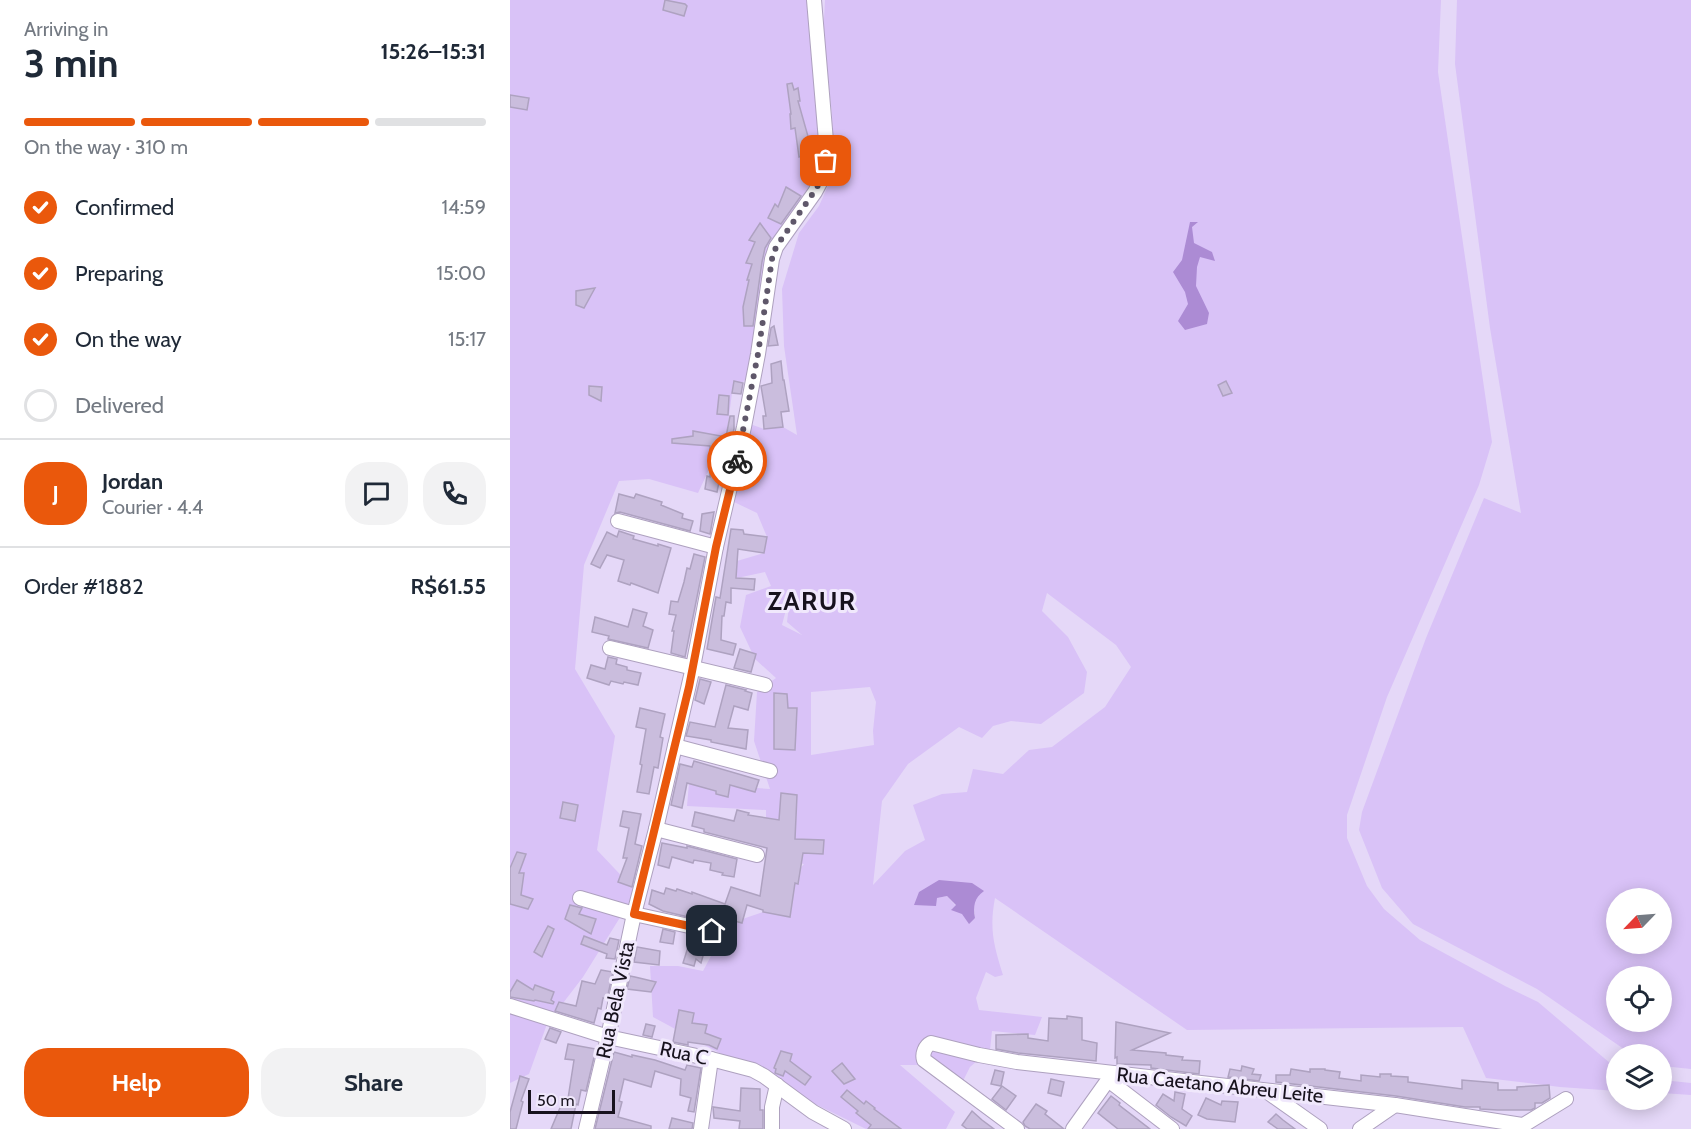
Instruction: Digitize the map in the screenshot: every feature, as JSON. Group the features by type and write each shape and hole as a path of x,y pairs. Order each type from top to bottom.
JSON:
{"street":[{"name":"Rua Bela Vista","path":"586,1129 693,667 716,547 746,417 772,259 776,247 824,175 826,141 814,0"},
{"path":"618,521 716,547"},
{"path":"610,648 765,685"},
{"path":"675,746 770,771"},
{"path":"656,829 757,855"},
{"path":"580,898 634,914 712,931"},
{"name":"Rua C","path":"510,1006 608,1037 753,1070 837,1127"},
{"name":"Rua Caetano Abreu Leite","path":"1017,1129 924,1060 923,1053 927,1046 932,1043 979,1055 1111,1077 1395,1105 1519,1127"},
{"path":"701,1129 711,1059"},
{"path":"1073,1129 1111,1077 1172,1129"},
{"path":"772,1129 772,1107 777,1085"},
{"path":"1268,1092 1320,1129"},
{"path":"1519,1127 1566,1099"},
{"path":"1360,1129 1395,1105"}],"shaded area":[{"path":"510,0 810,0 820,156 819,172 787,218 767,254 747,378 732,393 727,431 698,493 649,479 619,481 584,565 575,669 615,736 597,850 633,888 629,903 583,977 547,1024 529,1074 510,1083"},
{"path":"825,0 1441,0 1438,72 1492,442 1479,485 1387,697 1347,815 1347,838 1367,886 1384,909 1420,940 1538,1002 1606,1060 1606,1090 1486,1078 1463,1027 1187,1030 995,898 992,919 993,937 1003,975 995,977 986,972 976,998 979,1010 1042,1017 1035,1035 992,1031 990,1050 970,1067 963,1081 938,1065 900,1065 955,1112 946,1129 866,1129 805,1099 653,1017 650,966 678,966 703,971 728,924 763,912 804,864 766,858 766,810 687,806 689,783 770,789 754,741 757,692 776,678 755,659 740,627 746,595 771,586 765,572 737,578 737,561 764,553 767,537 757,513 734,502 750,424 764,429 783,427 797,435 784,346 782,289 799,233 819,206 834,172 832,114 823,38","holes":["791,590 787,622 802,635 782,625","1047,593 1116,645 1131,667 1105,707 1052,747 1029,750 1003,774 973,769 967,792 942,794 913,805 925,840 905,851 873,885 882,801 908,764 959,727 982,738 993,726 1011,721 1041,724 1084,693 1087,672 1068,637 1042,611","870,687 876,702 874,745 811,755 811,692","972,883 975,918 952,909 956,906 947,896 937,898"]},
{"path":"1457,0 1691,0 1691,1069 1672,1067 1672,1044 1617,1044 1537,989 1413,924 1382,888 1359,830 1362,812 1426,638 1484,498 1521,513 1490,328 1455,64"},
{"path":"1190,222 1198,222 1192,227 1194,243 1212,252 1215,261 1200,257 1197,267 1196,286 1209,313 1207,324 1185,330 1178,321 1188,304 1185,292 1173,272 1182,260"},
{"path":"939,880 972,883 984,891 976,899 975,918 969,924 962,914 951,910 956,905 947,896 937,898 936,906 914,905 919,892"},
{"path":"1672,1081 1691,1083 1691,1095 1672,1094"}],"building":[{"path":"665,0 685,4 687,6 684,16 663,10"},
{"path":"792,83 794,90 798,88 800,101 798,101 809,140 815,139 816,151 799,157 795,128 791,129 787,84"},
{"path":"510,95 529,98 527,110 510,107"},
{"path":"786,187 801,196 781,224 768,218 775,204 778,207"},
{"path":"760,223 771,238 765,248 762,262 753,326 744,326 743,307 752,264 746,263 755,242 749,240"},
{"path":"595,288 584,308 576,305 576,291"},
{"path":"774,326 778,345 768,346 771,328"},
{"path":"781,361 789,411 781,412 783,427 764,429 763,416 766,416 761,386 772,383 771,364"},
{"path":"734,381 743,383 741,394 732,393"},
{"path":"1226,381 1232,393 1223,396 1218,385"},
{"path":"589,386 602,387 601,401 589,395"},
{"path":"719,395 729,396 728,415 717,414"},
{"path":"730,416 734,416 734,429 723,478 720,477 717,492 705,489 707,476 710,477 710,446 672,443 672,439 693,436 693,431 726,437"},
{"path":"619,494 634,498 636,494 662,502 661,505 683,514 682,518 693,521 690,531 620,512 615,513"},
{"path":"714,512 710,534 700,531 702,514"},
{"path":"731,529 743,530 744,534 767,537 764,553 738,549 736,578 755,579 754,590 731,588 731,603 726,602 724,616 722,616 721,640 736,644 733,655 707,649 716,597 720,598"},
{"path":"619,531 634,536 633,539 671,548 658,593 631,583 630,585 618,581 624,560 607,555 600,568 591,564 607,532 617,537"},
{"path":"694,554 705,557 685,657 671,653 674,631 672,631 676,615 669,614 671,601 678,602 687,568 690,569"},
{"path":"633,609 647,613 643,626 653,630 648,648 608,639 609,636 592,632 595,617 628,627"},
{"path":"740,649 756,654 751,672 734,668"},
{"path":"608,657 617,659 616,664 627,667 627,670 641,673 638,685 611,681 609,685 587,678 591,665 605,669"},
{"path":"700,679 711,682 704,704 695,700"},
{"path":"726,685 752,693 748,710 734,706 728,728 748,730 746,749 686,736 690,722 715,727"},
{"path":"774,693 787,694 788,708 797,708 795,750 774,749"},
{"path":"640,708 665,714 660,737 663,738 658,768 654,767 649,794 637,792 646,729 636,727"},
{"path":"694,761 759,780 755,792 730,785 728,797 716,794 716,791 687,783 682,808 671,805 680,764 692,767"},
{"path":"781,793 797,795 795,839 824,840 823,854 803,853 798,884 795,883 790,917 763,912 763,910 747,905 742,923 720,917 718,924 663,911 649,904 652,890 664,894 666,888 692,894 692,892 725,904 731,887 760,896 767,848 704,832 704,829 692,826 695,812 734,821 737,810 749,813 748,815 779,820"},
{"path":"563,802 578,805 575,821 560,818"},
{"path":"623,811 641,814 635,844 642,846 632,887 618,882 627,858 623,858 629,828 620,826"},
{"path":"662,843 687,848 687,846 737,859 734,877 710,870 711,863 694,860 693,863 672,857 669,868 658,865"},
{"path":"517,852 526,854 519,873 524,873 521,895 533,899 528,909 510,904 510,868"},
{"path":"570,905 582,908 579,914 596,919 591,934 565,919"},
{"path":"548,926 554,929 542,957 534,952"},
{"path":"663,929 675,932 673,944 660,942"},
{"path":"584,936 607,945 610,938 619,940 615,959 606,958 607,954 581,944"},
{"path":"689,944 705,949 701,963 696,959 694,966 683,963"},
{"path":"637,947 660,951 659,965 634,962"},
{"path":"601,970 613,972 607,999 603,998 601,1009 598,1008 594,1023 555,1011 559,1002 576,1006 582,981 595,984"},
{"path":"630,976 656,982 651,992 627,989"},
{"path":"517,980 533,990 535,985 554,992 551,1000 553,1004 510,997 510,992"},
{"path":"679,1010 694,1013 692,1023 707,1025 705,1033 721,1039 717,1049 709,1045 673,1042"},
{"path":"1067,1016 1082,1018 1082,1040 1097,1043 1096,1061 996,1049 996,1035 1028,1034 1028,1038 1048,1041 1049,1018 1067,1019"},
{"path":"1116,1022 1170,1033 1132,1050 1166,1053 1166,1055 1183,1057 1182,1060 1200,1061 1199,1074 1151,1068 1151,1065 1117,1064 1117,1057 1115,1058"},
{"path":"646,1024 655,1026 652,1037 643,1035"},
{"path":"550,1028 561,1032 556,1043 545,1039"},
{"path":"568,1044 596,1049 586,1091 581,1090 571,1129 551,1129 562,1103 567,1105 574,1060 565,1059"},
{"path":"781,1051 792,1054 790,1061 811,1077 805,1085 785,1071 783,1076 775,1073 774,1068"},
{"path":"614,1052 655,1060 685,1070 687,1065 701,1068 694,1112 688,1111 691,1098 680,1095 681,1079 655,1071 651,1087 624,1079 619,1101 622,1102 618,1117 651,1126 651,1129 595,1129"},
{"path":"842,1063 855,1079 844,1084 832,1071"},
{"path":"1242,1066 1254,1069 1252,1074 1261,1075 1259,1081 1228,1077 1230,1069 1241,1071"},
{"path":"1291,1069 1310,1072 1310,1069 1325,1069 1340,1072 1339,1078 1361,1081 1361,1075 1380,1077 1380,1074 1391,1074 1391,1076 1408,1077 1408,1082 1462,1089 1462,1080 1498,1083 1498,1090 1517,1090 1517,1087 1549,1085 1550,1098 1542,1103 1535,1103 1535,1108 1531,1110 1480,1109 1480,1107 1465,1107 1396,1096 1276,1082 1276,1075 1290,1075"},
{"path":"995,1070 1004,1072 1001,1086 991,1084"},
{"path":"520,1076 529,1079 521,1101 523,1102 516,1129 510,1129 510,1112"},
{"path":"1051,1079 1064,1082 1061,1096 1048,1093"},
{"path":"1002,1086 1016,1096 1006,1110 992,1099"},
{"path":"741,1088 760,1089 763,1129 739,1129 740,1121 714,1118 713,1107 740,1111"},
{"path":"847,1090 864,1104 866,1101 901,1129 868,1129 871,1125 841,1097"},
{"path":"1175,1092 1185,1094 1182,1109 1192,1116 1186,1126 1156,1105 1163,1094 1174,1101"},
{"path":"1111,1096 1150,1129 1118,1129 1098,1113"},
{"path":"1206,1098 1221,1105 1222,1101 1238,1102 1235,1122 1207,1119 1198,1115"},
{"path":"1036,1104 1047,1111 1045,1114 1064,1129 1030,1129 1025,1126 1023,1122"},
{"path":"972,1111 994,1129 967,1129 962,1125"},
{"path":"1276,1114 1295,1129 1278,1129 1268,1122"},
{"path":"672,1118 693,1123 692,1129 669,1129"}],"way so far":[{"path":"737,461 758,354 772,259 776,247 824,175 826,161"}],"district":[{"name":"ZARUR","path":"812,601"}],"route":[{"path":"712,931 634,914 689,687 716,547 737,461"}]}
